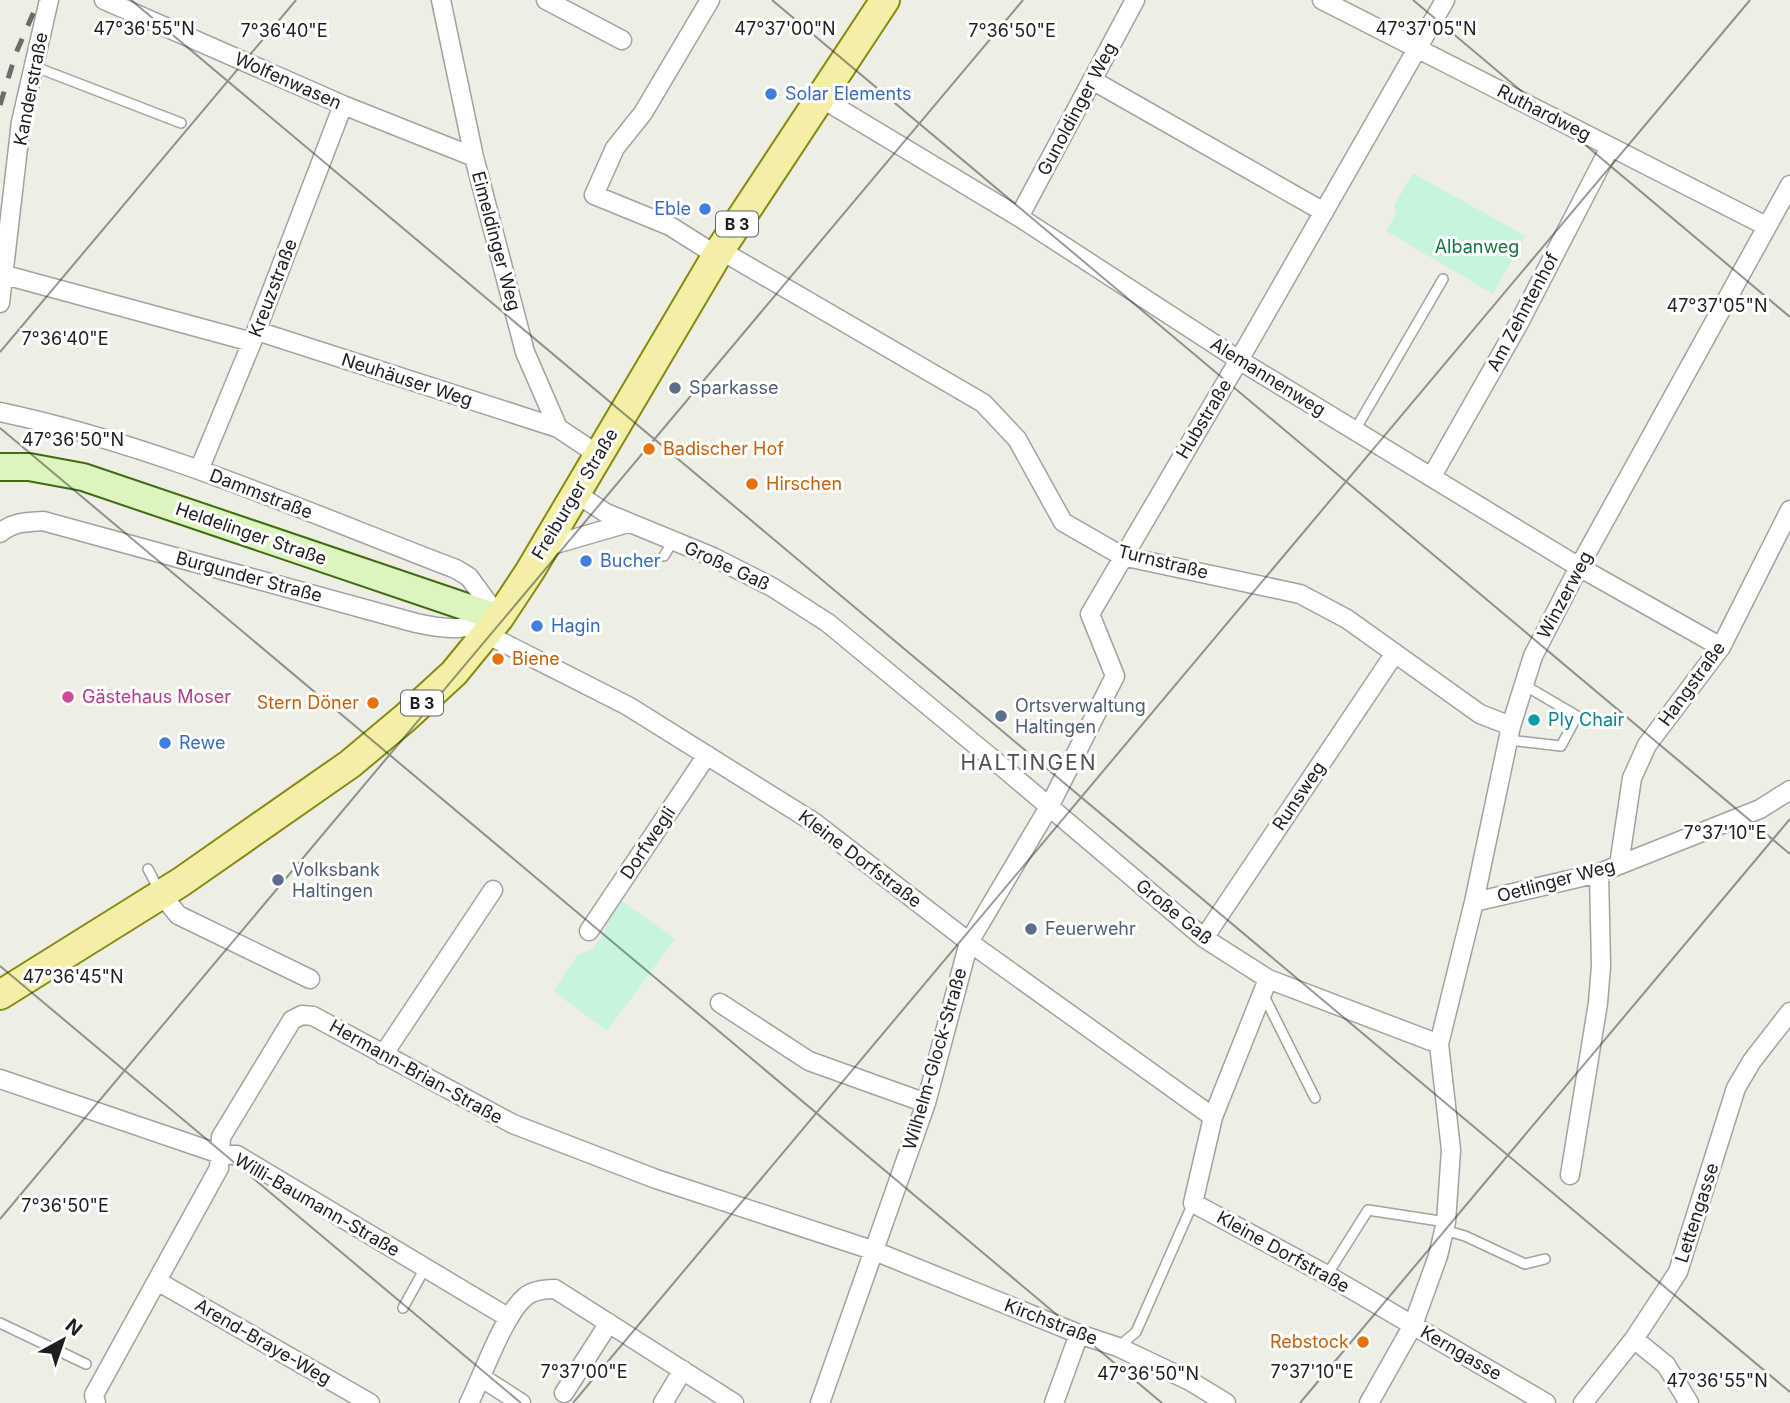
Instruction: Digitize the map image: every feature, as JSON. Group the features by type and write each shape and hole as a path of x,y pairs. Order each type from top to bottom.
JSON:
{"main road":[{"name":"Freiburger Straße","path":"0,995 162,895 293,806 350,764 454,673 493,626 545,547 720,250 885,0"}],"street":[{"name":"Kanderstraße","path":"0,303 21,122 49,0"},
{"name":"Wolfenwasen","path":"104,0 343,105 474,157"},
{"name":"Eimeldinger Weg","path":"441,0 474,157 525,352 558,428"},
{"path":"546,0 622,40"},
{"path":"710,0 643,113 615,148 594,195 670,226 708,250 720,250"},
{"name":"Gunoldinger Weg","path":"1019,217 1135,0"},
{"name":"Ruthardweg","path":"1322,0 1766,226"},
{"name":"Hubstraße","path":"1049,807 1115,676 1090,614 1445,0"},
{"path":"1092,80 1324,212"},
{"name":"Alemannenweg","path":"821,98 1019,217 1239,360 1579,566 1721,647"},
{"name":"Kreuzstraße","path":"199,470 255,337 343,105"},
{"name":"Am Zehntenhof","path":"1432,476 1519,323 1610,147"},
{"name":"Winzerweg","path":"1439,1044 1474,902 1509,733 1533,656 1579,566 1790,185"},
{"name":"Turnstraße","path":"720,250 983,403 1017,439 1063,522 1122,556 1300,594 1347,619 1509,733"},
{"name":"Neuhäuser Weg","path":"5,275 255,337 558,428"},
{"name":"Dammstraße","path":"0,412 90,433 199,470 456,569 474,582 493,626"},
{"path":"558,428 600,456"},
{"name":"Heldelinger Straße","path":"0,467 29,467 83,477 493,626"},
{"name":"Große Gaß","path":"578,494 668,548 713,557 772,587 828,623 1265,986 1439,1044"},
{"name":"Hangstraße","path":"1619,865 1632,778 1647,745 1721,647 1790,510"},
{"name":"Burgunder Straße","path":"0,533 9,526 22,522 43,521 416,623 447,630 493,626"},
{"path":"545,547 628,523"},
{"name":"Kleine Dorfstraße","path":"493,626 537,659 628,706 815,822 969,942 1213,1117"},
{"name":"Runsweg","path":"1204,938 1395,653"},
{"name":"Dorfwegli","path":"589,931 707,755"},
{"name":"Oetlinger Weg","path":"1474,902 1599,873 1759,809 1790,790"},
{"name":"Wilhelm-Glock-Straße","path":"820,1403 926,1103 969,942 1049,807"},
{"path":"1570,1175 1598,1003 1601,966 1599,873"},
{"path":"383,1055 493,890"},
{"path":"162,895 177,915 310,979"},
{"path":"1193,1203 1213,1117 1265,986"},
{"path":"720,1003 809,1061 926,1103"},
{"name":"Lettengasse","path":"1583,1403 1634,1339 1678,1272 1736,1088 1760,1049 1790,1012"},
{"name":"Hermann-Brian-Straße","path":"96,1403 94,1395 219,1168 220,1138 292,1020 302,1016 313,1016 513,1124 656,1179 872,1250"},
{"path":"1369,1403 1413,1325 1438,1256 1445,1226 1451,1150 1439,1044"},
{"name":"Willi-Baumann-Straße","path":"0,1079 220,1154 237,1155 509,1318"},
{"name":"Kleine Dorfstraße","path":"1193,1203 1413,1325"},
{"name":"Kirchstraße","path":"872,1250 1079,1334 1118,1347 1191,1381 1226,1403"},
{"name":"Arend-Braye-Weg","path":"157,1282 370,1403"},
{"path":"470,1403 509,1318 525,1297 541,1289 555,1289 734,1403"},
{"path":"564,1393 608,1323"},
{"name":"Kerngasse","path":"1413,1325 1546,1403"},
{"path":"1054,1403 1079,1334"},
{"path":"1634,1339 1666,1365 1689,1403"},
{"path":"663,1403 683,1370"},
{"path":"482,1378 521,1403"}],"lane":[{"path":"33,66 181,123"},
{"path":"1355,429 1443,279"},
{"path":"1509,733 1561,746 1577,716 1524,685"},
{"path":"148,869 162,895"},
{"path":"1265,986 1315,1098"},
{"path":"1118,1347 1136,1332 1193,1203"},
{"path":"1327,1275 1368,1210 1445,1226 1525,1264 1545,1258"},
{"path":"403,1308 425,1268"},
{"path":"0,1323 86,1364"}],"green space":[{"name":"Albanweg","path":"1413,173 1525,236 1493,294 1386,231 1396,214 1394,206"},
{"path":"615,896 675,939 607,1031 553,991 579,954 592,950 605,932 602,914"}],"railway":[{"path":"0,105 16,53 39,0"}],"place":[{"name":"Solar Elements","path":"771,94"},
{"name":"Eble","path":"705,209"},
{"name":"Sparkasse","path":"675,388"},
{"name":"Badischer Hof","path":"649,449"},
{"name":"Hirschen","path":"752,484"},
{"name":"Bucher","path":"586,561"},
{"name":"Hagin","path":"537,626"},
{"name":"Biene","path":"498,659"},
{"name":"Gästehaus Moser","path":"68,697"},
{"name":"Stern Döner","path":"373,703"},
{"name":"Ortsverwaltung Haltingen","path":"1001,716"},
{"name":"Ply Chair","path":"1534,720"},
{"name":"Rewe","path":"165,743"},
{"name":"Volksbank Haltingen","path":"278,880"},
{"name":"Feuerwehr","path":"1031,929"},
{"name":"Rebstock","path":"1363,1342"}],"district":[{"name":"HALTINGEN","path":"1029,763"}]}
